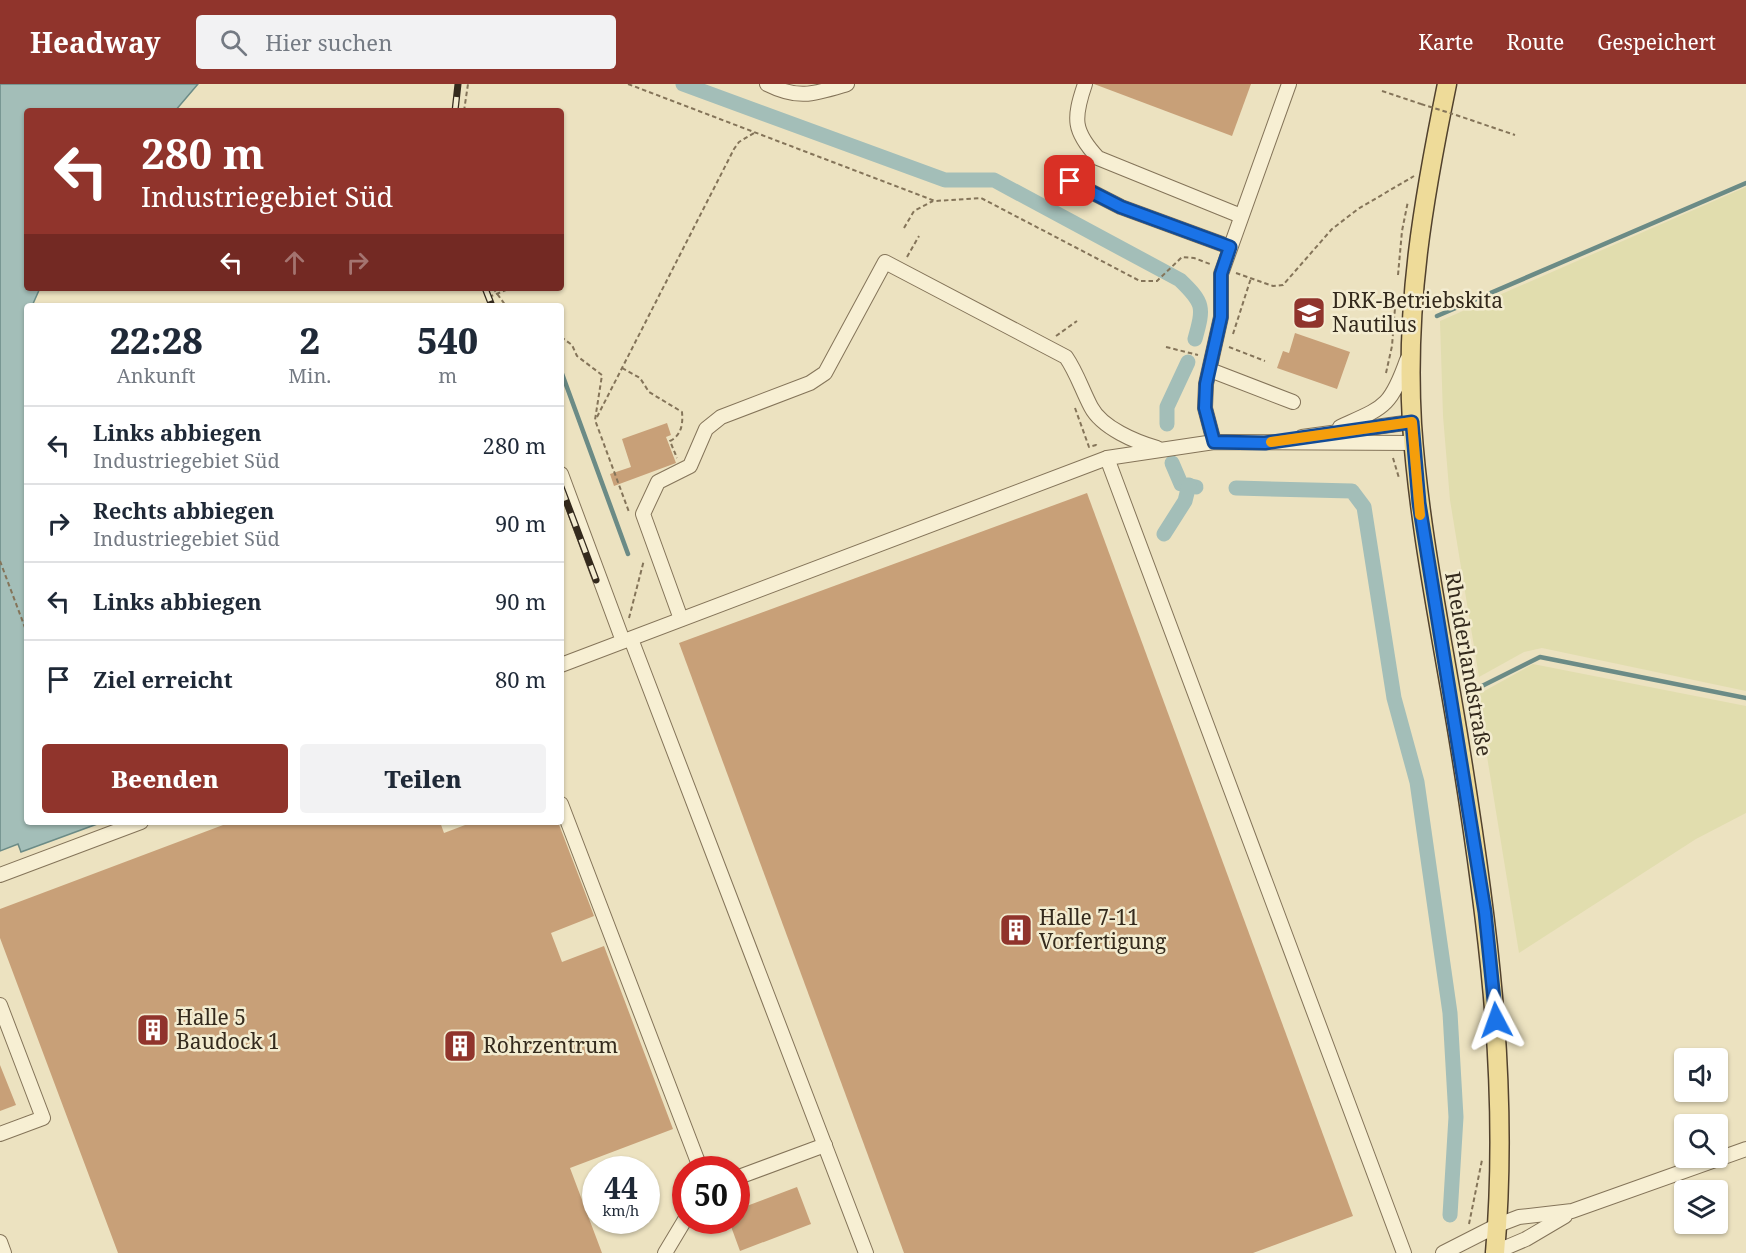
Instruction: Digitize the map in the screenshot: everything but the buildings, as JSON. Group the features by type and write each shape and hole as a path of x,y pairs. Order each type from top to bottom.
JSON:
{"main road":[{"name":"Rheiderlandstraße","path":"1446,84 1417,242 1410,350 1412,422 1419,503 1458,732 1494,986 1500,1091 1498,1225 1494,1253"}],"lane":[{"path":"767,84 787,94 805,95 847,84"},
{"path":"1085,84 1080,99 1077,127 1081,139 1098,158 1241,216"},
{"path":"1214,442 1205,408 1206,384 1221,317 1223,268 1289,84"},
{"path":"1070,181 1121,207 1230,247"},
{"path":"681,619 643,514 657,482 690,466 706,429 721,417 810,383 825,373 885,262 1066,357 1092,409 1105,423 1143,444 1162,450"},
{"path":"1328,433 1382,408 1400,381 1410,350"},
{"path":"1210,370 1293,402"},
{"path":"1265,443 1412,422"},
{"path":"564,664 1107,458 1214,442 1414,443"},
{"path":"1107,458 1404,1253"},
{"path":"564,482 866,1253"},
{"path":"564,812 696,1156"},
{"path":"0,875 133,825"},
{"path":"0,1005 43,1118 0,1134"},
{"path":"750,1173 825,1145"},
{"path":"1494,1253 1526,1239 1572,1211 1746,1149"},
{"path":"1443,1253 1471,1237 1519,1217 1572,1211"},
{"path":"665,1253 676,1234"},
{"path":"0,1242 4,1253"}],"path":[{"path":"464,108 468,84"},
{"path":"628,84 935,201"},
{"path":"1382,91 1515,135"},
{"path":"595,420 734,149 739,142 754,133"},
{"path":"904,228 914,210 935,201 981,198 1131,277 1148,282 1157,281 1182,257 1188,257 1274,286 1283,285 1332,229 1383,193 1416,174"},
{"path":"494,291 504,303"},
{"path":"489,297 504,291"},
{"path":"564,339 572,345 577,356 602,375 595,420 631,516"},
{"path":"1166,347 1202,356"},
{"path":"1229,347 1265,361"},
{"path":"622,368 640,378 649,392 682,412 683,426 675,438 670,441 681,470"},
{"path":"1075,408 1089,447 1096,445 1107,458"},
{"path":"1394,444 1393,462 1402,484"},
{"path":"627,640 645,555"},
{"path":"0,561 24,625"},
{"path":"1471,1237 1468,1219 1475,1202 1482,1160"}],"shaded area":[{"path":"1746,187 1746,691 1542,648 1524,652 1479,677 1450,500 1443,416 1440,321"},
{"path":"1533,664 1746,706 1746,813 1696,839 1519,953 1477,695"}],"water":[{"path":"0,84 198,84 178,108 24,108 24,291 39,291 33,303 24,303 24,825 95,825 21,852 18,844 0,851"}],"waterway":[{"path":"683,84 945,180 994,180 1180,280 1194,294 1200,306 1200,320 1195,339"},
{"path":"1437,316 1746,183"},
{"path":"1167,424 1167,407 1188,362"},
{"path":"564,379 628,554"},
{"path":"1172,463 1181,484 1196,487"},
{"path":"1164,534 1185,501 1189,485"},
{"path":"1236,488 1352,491 1364,507 1394,698 1417,782 1450,1013 1456,1117 1450,1215"},
{"path":"1474,690 1540,657 1746,698"}],"railway":[{"path":"455,108 458,84"},
{"path":"486,291 491,303"},
{"path":"564,495 596,580"}],"slow traffic":[{"path":"1271,442 1412,422 1420,515"}],"place":[{"name":"DRK-Betriebskita Nautilus","path":"1309,313"},
{"name":"Halle 7-11 Vorfertigung","path":"1016,930"},
{"name":"Halle 5 Baudock 1","path":"153,1030"},
{"name":"Rohrzentrum","path":"460,1046"}],"route":[{"path":"1070,181 1121,207 1230,247 1221,274 1221,317 1206,384 1205,408 1214,442 1265,443 1412,422 1419,503 1458,732 1485,912 1496,1020"}]}
